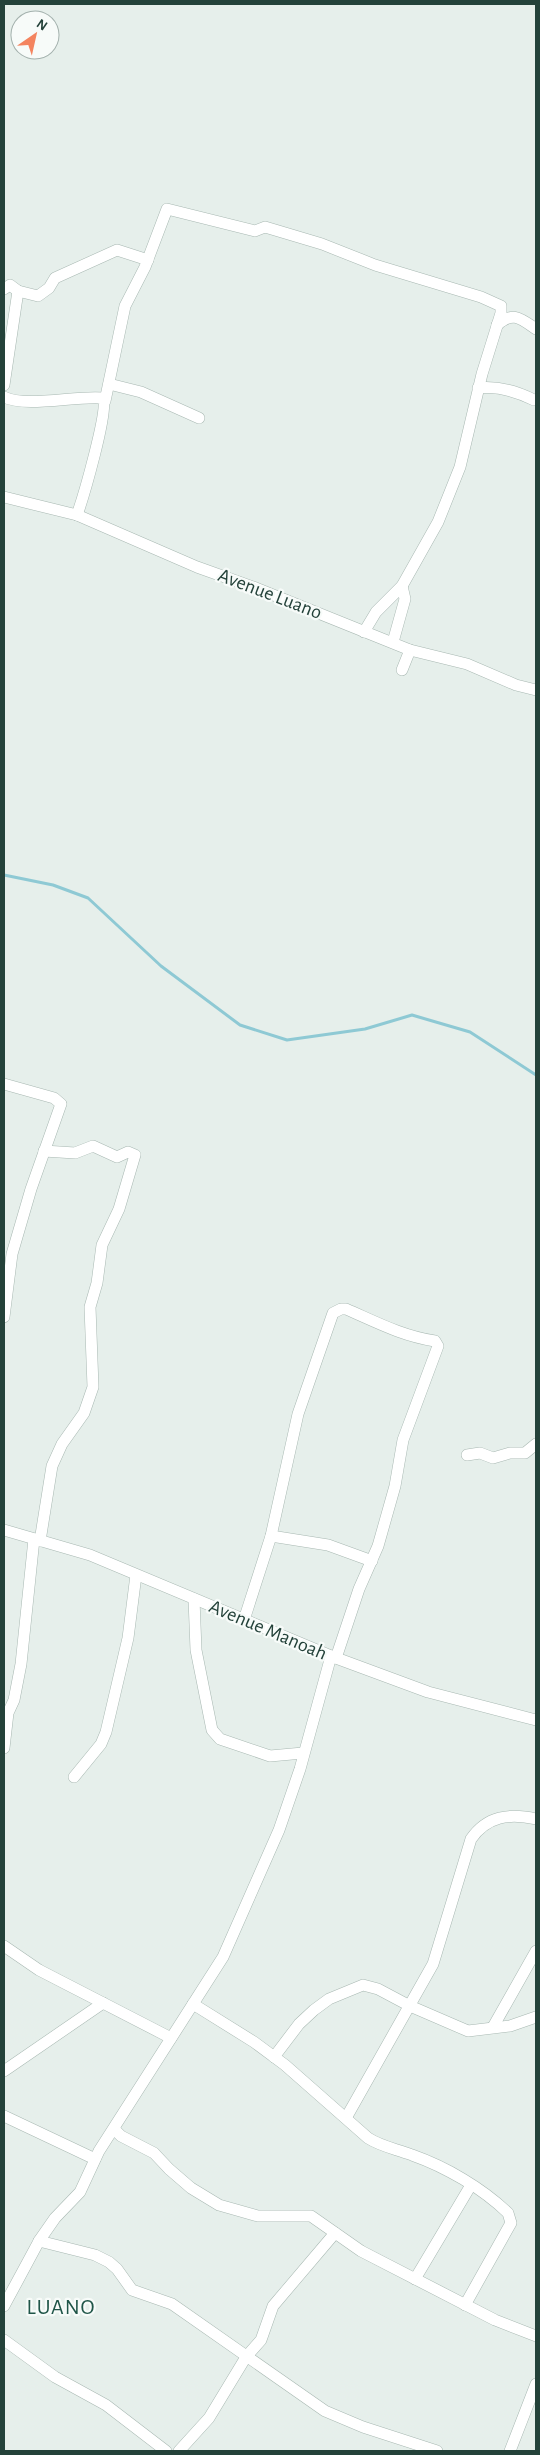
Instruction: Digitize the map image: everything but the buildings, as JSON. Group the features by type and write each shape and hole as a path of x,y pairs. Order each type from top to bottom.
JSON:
{"street":[{"path":"77,515 95,457 125,306 148,260 167,209 255,231 265,226 491,301 501,306 455,481 430,539 402,586 376,612 364,632"},
{"path":"4,289 12,285 18,291 38,296 44,293 55,278 117,250 148,260"},
{"path":"4,385 18,291"},
{"path":"497,325 506,317 513,316 536,329"},
{"path":"109,384 141,392 199,418"},
{"path":"478,388 489,387 520,392 534,400"},
{"path":"4,397 14,400 52,401 100,397 105,401"},
{"name":"Avenue Luano","path":"4,497 77,515 197,567 256,588 410,650 467,664 516,685 535,688"},
{"path":"393,642 405,599 402,586"},
{"path":"402,670 410,650"},
{"path":"4,1084 54,1098 61,1104 44,1151 12,1254 4,1316"},
{"path":"4,1748 8,1713 14,1700 21,1664 37,1540 52,1466 62,1444 84,1413 93,1386 90,1308 96,1291 102,1245 119,1209 135,1155 128,1152 117,1157 94,1146 75,1153 44,1151"},
{"path":"4,2306 39,2241 55,2218 80,2192 95,2159 223,1958 279,1830 300,1769 303,1753 334,1657 359,1589 372,1561 392,1499 403,1440 438,1344 434,1341 415,1339 346,1309 337,1310 329,1319 298,1414 271,1536 244,1620"},
{"path":"467,1456 480,1453 495,1458 510,1453 525,1453 536,1444"},
{"name":"Avenue Manoah","path":"4,1530 90,1555 334,1657 428,1692 536,1720"},
{"path":"271,1536 328,1545 372,1561"},
{"path":"74,1777 101,1744 106,1732 128,1638 136,1575"},
{"path":"194,1599 196,1650 212,1730 220,1739 270,1756 303,1753"},
{"path":"346,2118 433,1964 471,1839 483,1824 494,1820 511,1816 536,1818"},
{"path":"4,1946 39,1970 171,2038"},
{"path":"493,2027 536,1951"},
{"path":"274,2057 299,2024 314,2010 350,1989 363,1985 370,1986 468,2032 510,2026 536,2016"},
{"path":"4,2070 104,2003"},
{"path":"193,2004 274,2057 308,2083 376,2143 413,2155 471,2185 508,2213 511,2223 465,2305"},
{"path":"4,2116 95,2159"},
{"path":"114,2129 121,2136 154,2153 191,2188 219,2205 258,2216 311,2216 361,2251 495,2320 536,2336"},
{"path":"415,2279 471,2185"},
{"path":"179,2451 208,2418 246,2357 261,2340 273,2306 335,2233"},
{"path":"39,2241 95,2255 109,2262 117,2269 132,2290 172,2304 325,2411 362,2427 437,2451"},
{"path":"4,2340 55,2377 106,2404 166,2451"},
{"path":"510,2451 536,2384"}],"waterway":[{"path":"4,875 53,885 88,898 161,966 240,1025 287,1040 365,1029 412,1015 470,1032 536,1075"}],"district":[{"name":"LUANO","path":"61,2307"}]}
